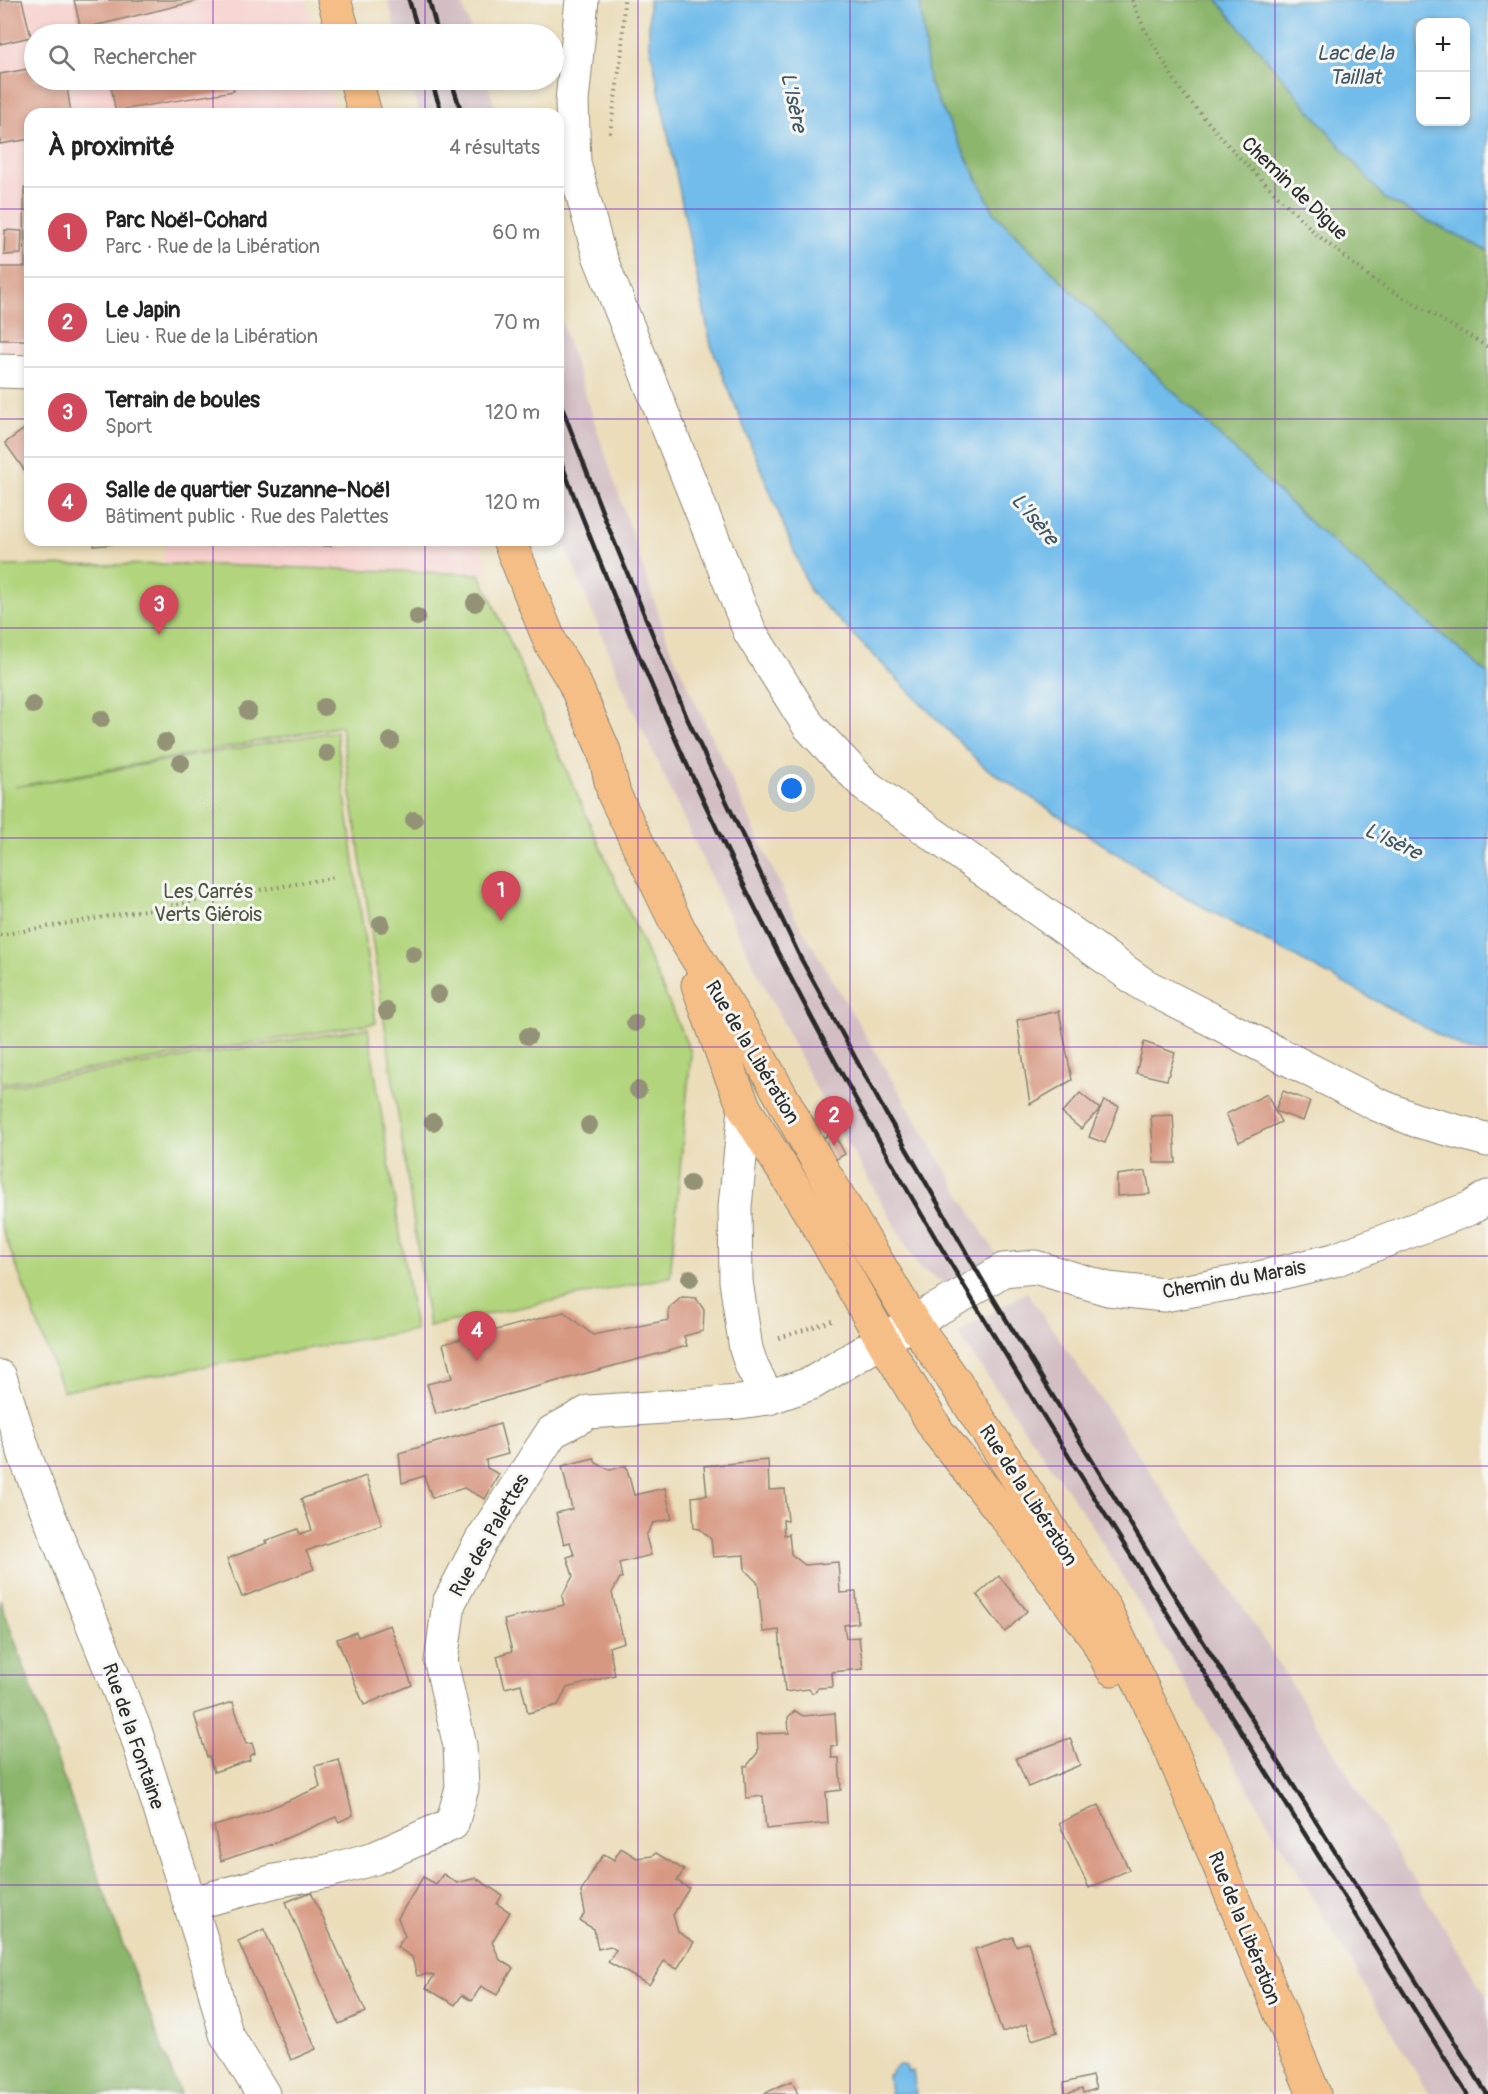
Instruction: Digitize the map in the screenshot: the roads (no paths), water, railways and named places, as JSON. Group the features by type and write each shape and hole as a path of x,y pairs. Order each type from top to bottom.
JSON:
{"main road":[{"path":"334,0 341,24"},
{"path":"359,90 363,108"},
{"name":"Rue de la Libération","path":"511,546 551,644 574,682 604,751 614,794 679,929 761,1060 822,1171 913,1322 1105,1609 1170,1747 1314,2094"},
{"name":"Rue de la Libération","path":"679,929 725,1061 745,1109 819,1227 882,1341 938,1432 999,1508 1095,1636 1150,1739 1291,2094"}],"street":[{"path":"582,0 572,101 574,163 599,255 750,632 809,726 866,786 1144,986 1376,1104 1415,1120 1483,1138"},
{"path":"0,371 24,372"},
{"path":"745,1109 735,1206 736,1281 746,1349 752,1367 768,1398"},
{"name":"Chemin du Marais","path":"913,1322 1003,1270 1035,1267 1108,1289 1164,1295 1255,1279 1334,1260 1471,1208 1488,1197"},
{"name":"Rue des Palettes","path":"190,1904 275,1881 328,1871 375,1858 452,1824 462,1788 460,1746 441,1662 449,1603 481,1541 552,1432 589,1412 740,1402 768,1398 812,1383 913,1322"},
{"name":"Rue de la Fontaine","path":"0,1377 27,1461 135,1730 190,1904 226,2034 263,2094"}],"water":[{"name":"L'Isère","path":"649,0 920,0 929,83 995,214 1132,352 1316,528 1488,674 1488,1053 1468,1051 1174,891 983,766 810,591 711,345 649,41"},
{"name":"Lac de la Taillat","path":"1217,0 1488,0 1488,251 1385,199"},
{"path":"899,2065 906,2066 908,2072 913,2071 916,2094 890,2094 888,2075 892,2074 893,2069"}],"railway":[{"path":"409,0 416,24"},
{"path":"429,0 435,24"},
{"path":"434,90 440,108"},
{"path":"454,90 460,108"},
{"path":"564,413 687,718 800,957 885,1112 984,1283 1172,1592 1487,2094"},
{"path":"564,470 626,625 700,794 781,959 868,1121 1009,1361 1467,2094"}],"place":[{"name":"Terrain de boules","path":"159,635"},
{"name":"Parc Noël-Cohard","path":"501,921"},
{"name":"Le Japin","path":"834,1146"},
{"name":"Salle de quartier Suzanne-Noël","path":"477,1361"}],"park label":[{"name":"Les Carrés Verts Giérois","path":"208,902"}]}
